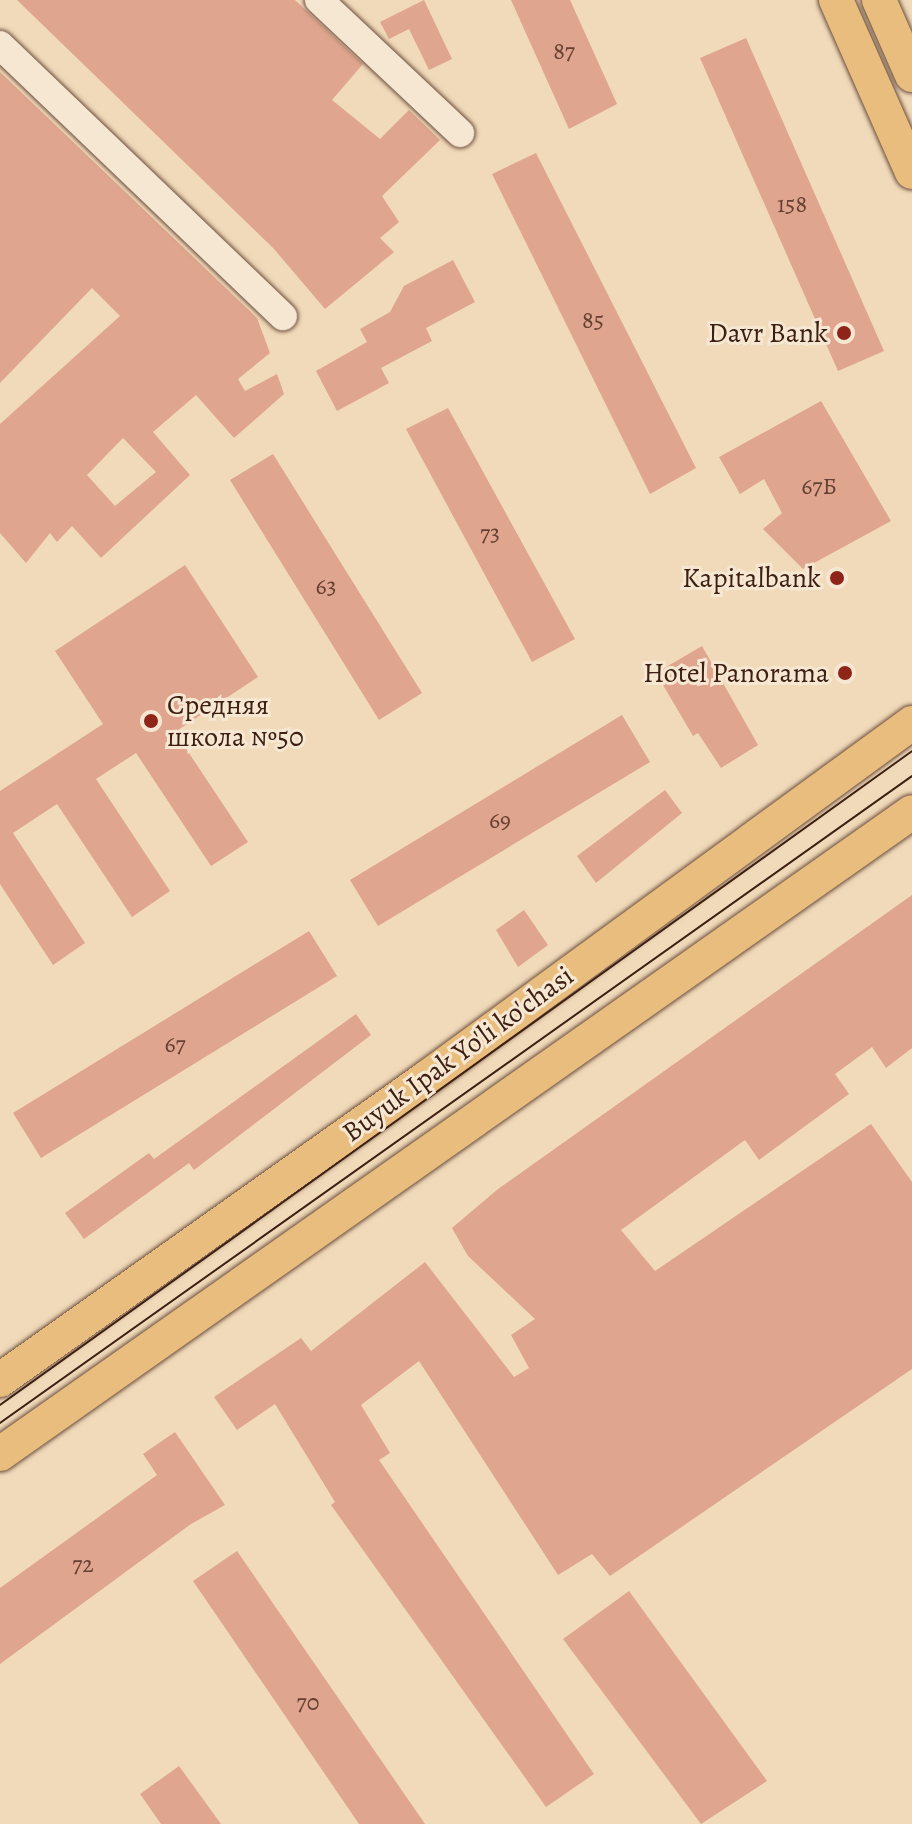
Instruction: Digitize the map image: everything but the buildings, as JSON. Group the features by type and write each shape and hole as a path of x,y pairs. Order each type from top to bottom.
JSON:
{"main road":[{"path":"836,0 912,172"},
{"path":"879,0 912,75"},
{"name":"Buyuk Ipak Yo'li ko'chasi","path":"0,1380 425,1079 912,723"},
{"path":"0,1454 912,812"}],"street":[{"path":"319,0 460,133"},
{"path":"0,45 283,316"}],"tram line":[{"path":"0,1405 912,751"},
{"path":"0,1423 912,776"}],"place":[{"name":"Davr Bank","path":"844,333"},
{"name":"Kapitalbank","path":"837,578"},
{"name":"Hotel Panorama","path":"845,673"},
{"name":"Средняя школа №50","path":"151,721"}]}
